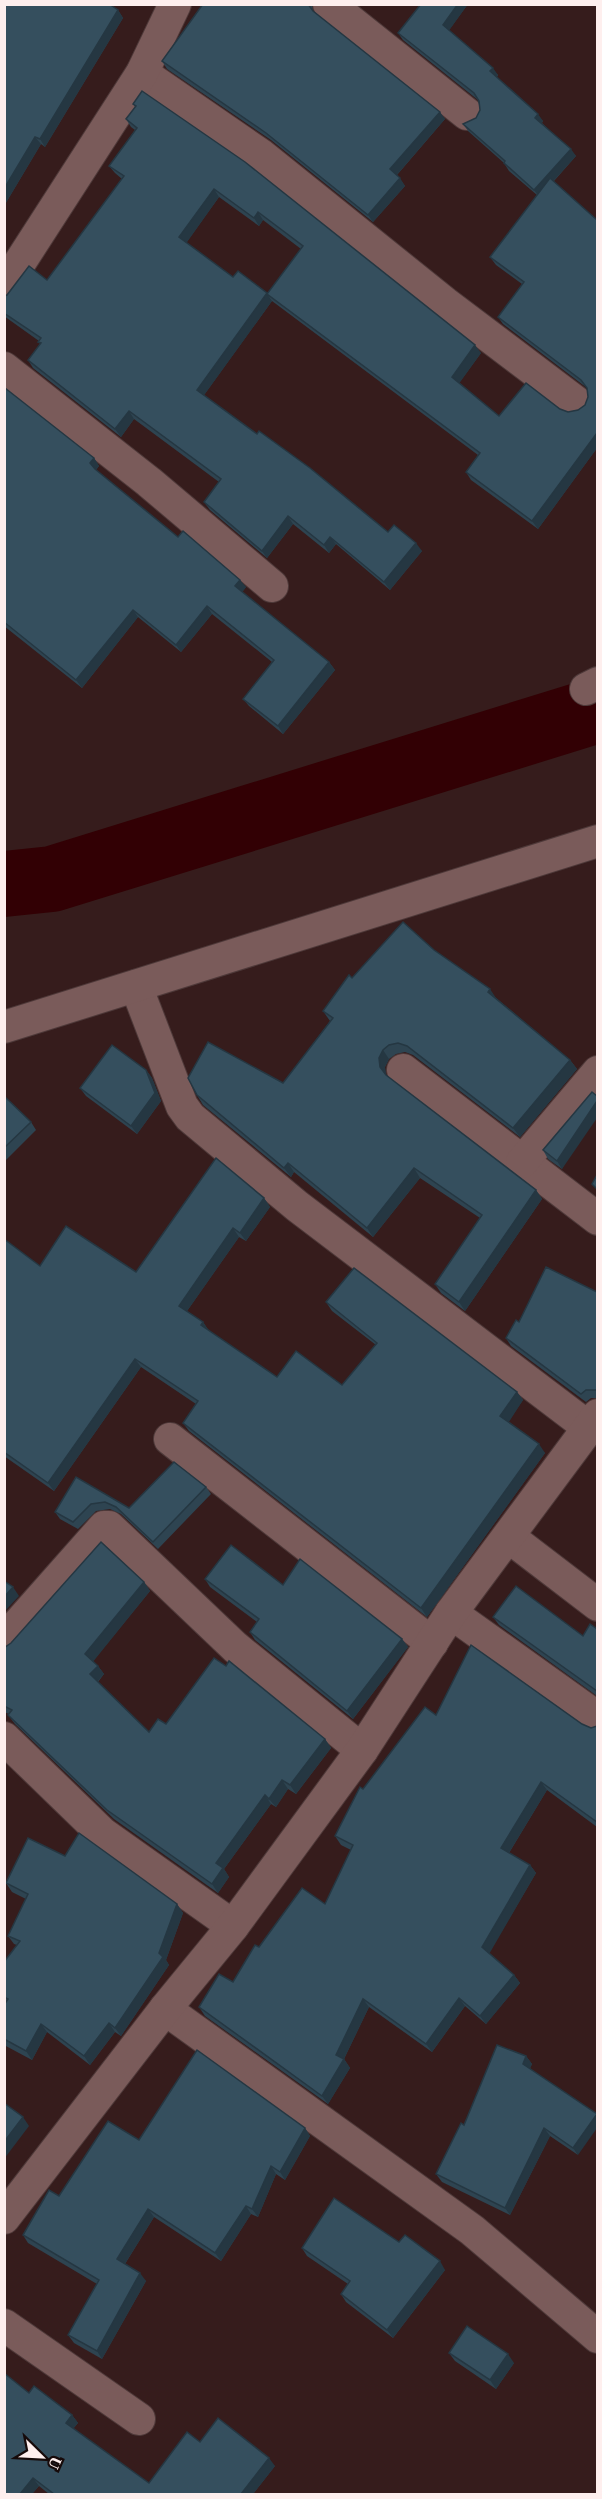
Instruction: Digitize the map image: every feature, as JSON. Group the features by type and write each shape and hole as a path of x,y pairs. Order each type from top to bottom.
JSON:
{"street":[{"path":"4,287 142,73 176,4"},
{"path":"329,4 467,114"},
{"path":"142,73 261,155 445,303 576,402"},
{"path":"4,368 149,482 272,586"},
{"path":"4,1027 597,841"},
{"path":"5,2217 165,2009 233,1926 362,1750 451,1612 509,1537 592,1421 297,1206 190,1116 182,1106 136,986"},
{"path":"403,1070 597,1220"},
{"path":"522,1162 597,1072"},
{"path":"170,1439 432,1643"},
{"path":"4,1640 104,1527 109,1527 234,1647 362,1750"},
{"path":"509,1537 597,1605"},
{"path":"451,1612 597,1718"},
{"path":"4,1738 102,1833 233,1926"},
{"path":"165,2009 472,2230 597,2337"},
{"path":"4,2325 139,2419"}],"building":[{"path":"5,4 109,4 118,10 40,139 35,137 4,189 4,6"},
{"path":"203,4 308,4 313,11 440,112 390,169 400,178 368,215 266,133 162,61"},
{"path":"421,4 458,4 443,25 493,68 490,71 538,114 535,118 571,149 534,190 463,124 476,118 480,110 479,101 474,93 398,33"},
{"path":"142,91 245,162 475,345 452,377 499,416 526,383 560,409 568,412 578,410 585,405 588,397 587,388 581,380 498,317 524,282 490,257 550,178 597,220 597,433 532,521 466,472 480,453 267,294 303,246 258,212 254,218 214,189 179,237 233,277 238,271 267,293 197,390 257,434 259,431 310,468 388,532 394,525 416,543 384,582 330,537 324,545 288,516 262,551 204,502 221,479 129,411 115,429 28,360 41,343 38,342 41,338 4,313 4,296 29,266 47,280 124,176 109,166 137,128 126,119 136,106 133,104"},
{"path":"5,388 94,458 90,463 95,469 178,537 183,531 240,580 235,586 329,662 278,726 243,699 274,660 207,606 176,645 133,610 76,680 4,622"},
{"path":"403,922 434,950 490,989 488,992 570,1060 513,1128 407,1046 398,1043 389,1045 379,1058 380,1067 386,1075 536,1190 459,1302 435,1284 482,1215 414,1168 367,1228 288,1163 284,1168 197,1095 188,1078 208,1042 283,1083 333,1018 323,1011 349,975 352,978"},
{"path":"112,1045 146,1070 155,1093 131,1126 80,1088"},
{"path":"592,1092 597,1096 597,1101 557,1161 543,1150"},
{"path":"4,1096 31,1122 4,1148"},
{"path":"216,1158 264,1198 240,1233 233,1228 179,1306 203,1322 201,1325 277,1377 296,1351 342,1385 377,1343 326,1302 354,1268 517,1392 500,1416 539,1444 421,1608 183,1423 198,1401 135,1359 48,1483 4,1452 4,1239 40,1266 66,1226 136,1272"},
{"path":"597,1175 597,1189 592,1184"},
{"path":"546,1267 597,1292 597,1390 586,1390 581,1394 506,1338 516,1320 519,1322"},
{"path":"174,1462 206,1487 153,1542 116,1507 105,1502 91,1504 73,1522 55,1512 76,1477 129,1508"},
{"path":"101,1542 144,1582 85,1654 98,1666 90,1674 149,1732 158,1719 166,1724 214,1658 226,1666 229,1661 325,1739 290,1785 282,1780 269,1799 265,1795 216,1863 223,1868 212,1884 107,1810 8,1715 12,1710 4,1706 4,1648"},
{"path":"231,1545 283,1585 300,1559 402,1639 347,1711 250,1632 259,1619 205,1579"},
{"path":"4,1581 13,1587 4,1597"},
{"path":"516,1586 583,1636 590,1624 597,1629 597,1691 493,1617"},
{"path":"471,1645 582,1724 591,1728 597,1726 597,1822 541,1782 501,1848 530,1865 482,1947 514,1975 480,2016 459,1998 426,2044 363,1999 336,2055 344,2059 322,2096 199,2007 219,1974 233,1982 255,1945 259,1947 302,1888 325,1904 353,1845 335,1836 360,1787 363,1789 425,1707 436,1715"},
{"path":"79,1833 177,1904 159,1953 163,1957 115,2028 109,2023 84,2056 41,2024 26,2051 4,2039 4,2005 8,1999 4,1997 4,1962 20,1941 8,1936 28,1894 6,1883 28,1838 65,1856"},
{"path":"497,2045 526,2056 523,2064 597,2114 573,2148 544,2128 505,2208 436,2174 461,2123 464,2125"},
{"path":"197,2050 305,2128 280,2172 271,2166 252,2209 246,2206 215,2253 148,2209 117,2259 140,2273 97,2351 68,2335 99,2280 23,2235 49,2190 59,2196 108,2121 139,2140"},
{"path":"4,2103 23,2117 4,2142"},
{"path":"334,2198 399,2242 405,2235 440,2261 387,2330 341,2294 350,2281 302,2248"},
{"path":"467,2326 508,2354 490,2380 449,2353"},
{"path":"4,2373 29,2393 34,2386 72,2415 66,2423 149,2483 187,2432 200,2442 218,2418 269,2458 241,2494 54,2494 33,2478 20,2494 4,2494"}],"waterway":[{"path":"4,884 52,879 598,710"}]}
